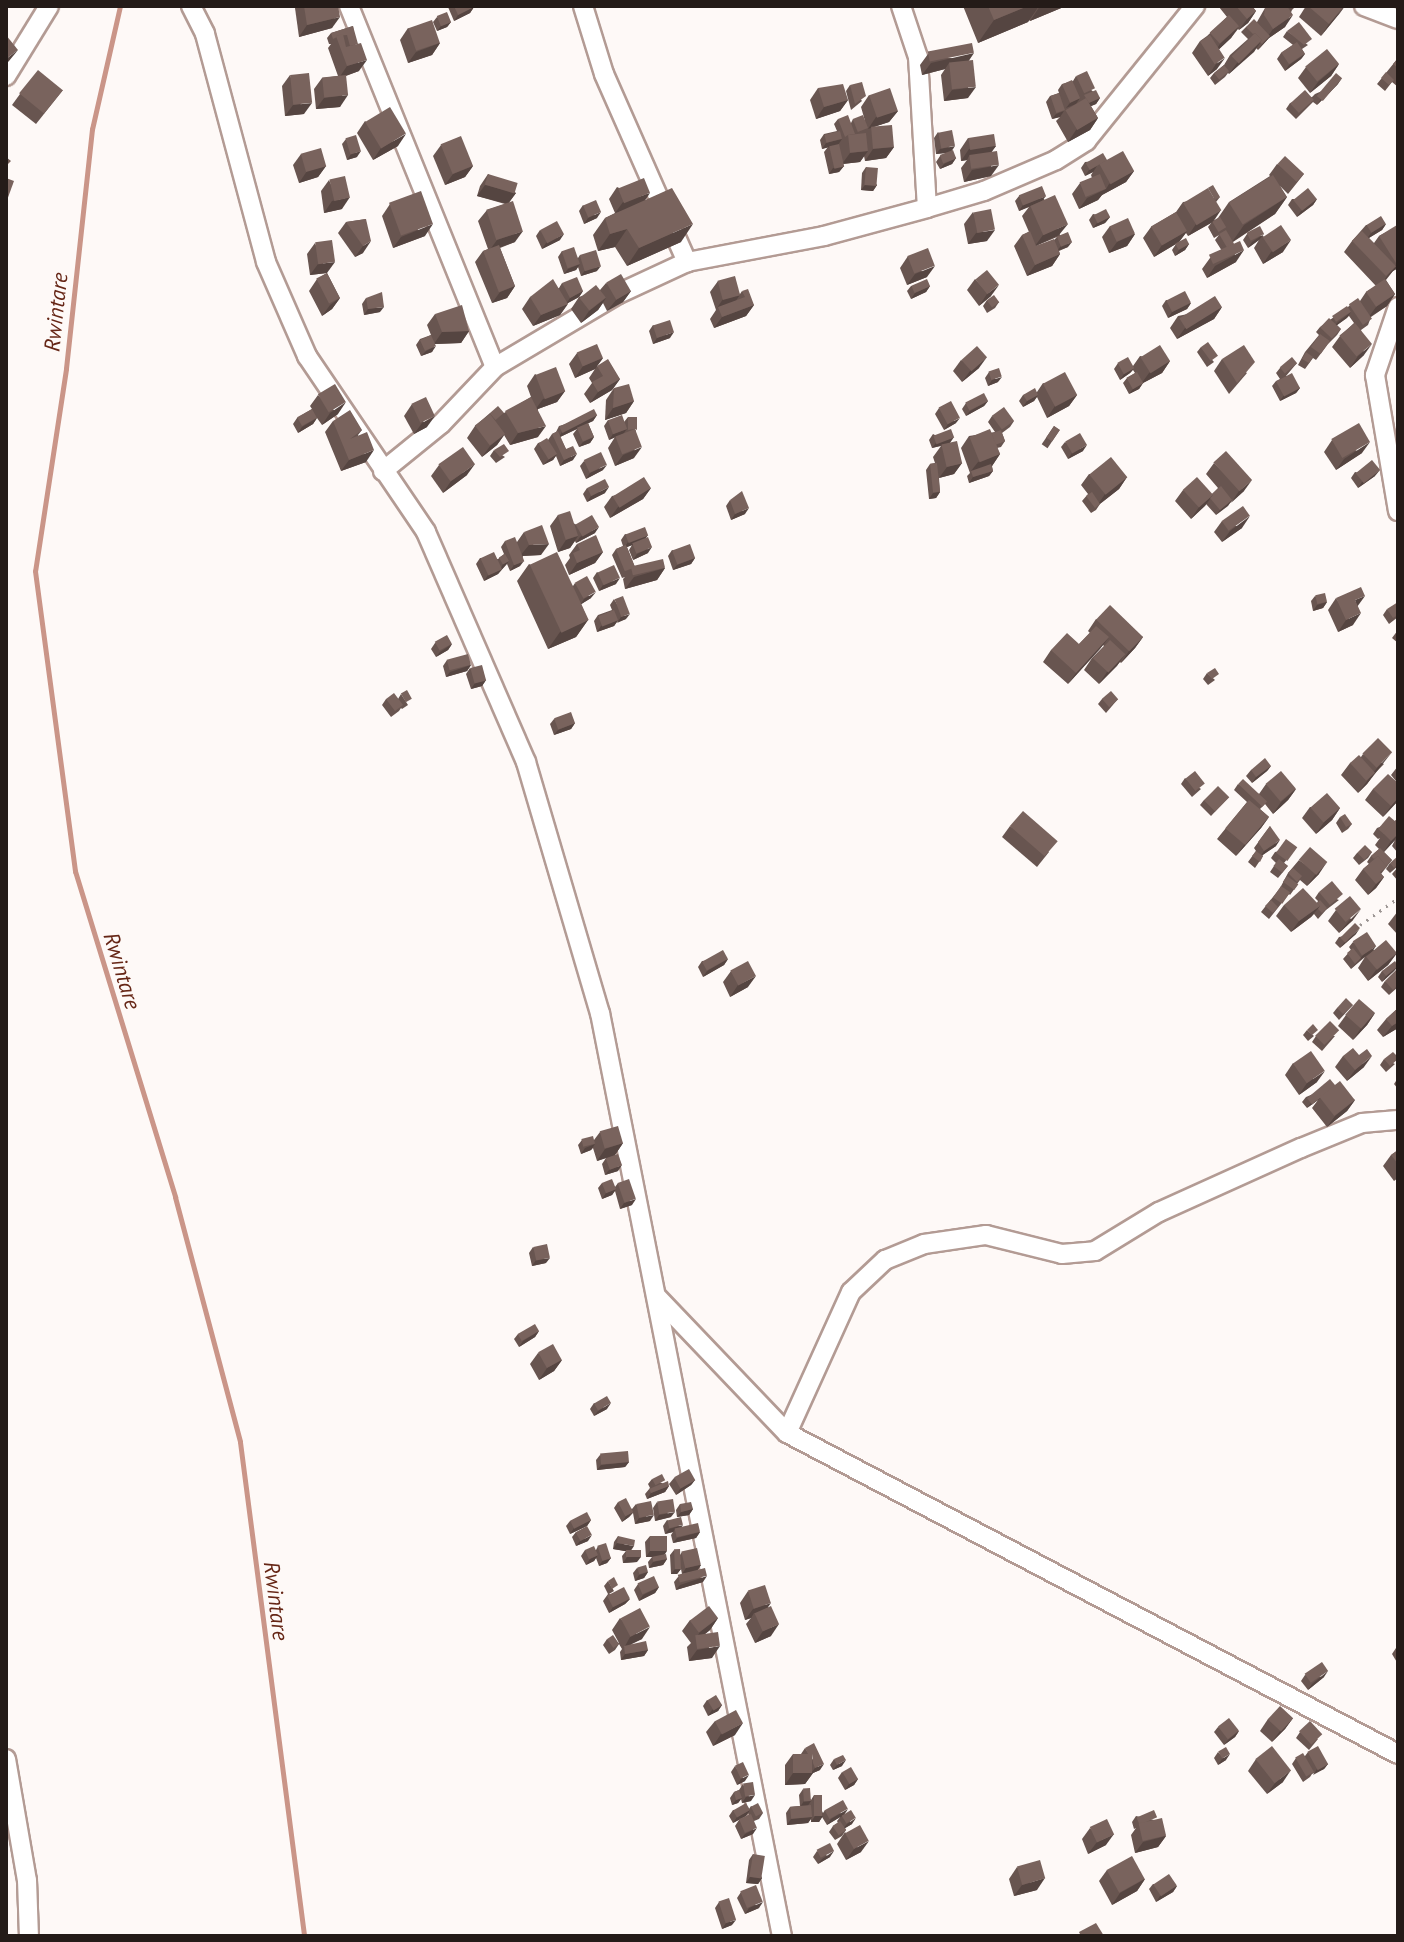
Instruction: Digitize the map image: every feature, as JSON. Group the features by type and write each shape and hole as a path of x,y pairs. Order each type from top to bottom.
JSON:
{"street":[{"path":"6,76 49,6"},
{"path":"191,6 205,34 266,262 307,356 426,532 453,585 526,762 600,1013 782,1936"},
{"path":"349,6 495,367"},
{"path":"583,6 604,74 687,262"},
{"path":"901,6 918,57 927,208"},
{"path":"383,471 441,424 495,367 567,320 687,262 824,236 984,191 1086,141 1195,6"},
{"path":"1364,6 1398,19"},
{"path":"1398,307 1375,375 1398,511"},
{"path":"787,1433 851,1292 885,1260 924,1244 986,1235 1062,1254 1095,1251 1159,1212 1288,1154 1362,1123 1398,1120"},
{"path":"657,1297 787,1433 1398,1754"},
{"path":"6,1759 27,1880 29,1936"}],"path":[{"path":"1360,925 1398,898"}],"building":[{"path":"304,6 338,6 340,17 307,25"},
{"path":"454,6 474,6 474,7 458,15"},
{"path":"988,6 1028,6 994,20"},
{"path":"1236,6 1252,6 1256,11 1247,19"},
{"path":"1287,6 1293,15 1273,29 1264,15 1265,8"},
{"path":"1308,6 1344,6 1329,24"},
{"path":"447,12 451,22 441,26 437,16"},
{"path":"1229,15 1239,26 1220,44 1210,32"},
{"path":"1254,19 1270,36 1262,44 1262,40 1246,27"},
{"path":"432,20 440,43 416,51 408,28"},
{"path":"1299,22 1312,39 1304,45 1287,31"},
{"path":"353,26 358,44 350,46 347,35 333,39 331,33"},
{"path":"1255,33 1262,40 1239,63 1232,56"},
{"path":"343,34 346,47 361,43 367,60 347,66 336,36"},
{"path":"6,35 18,50 6,59"},
{"path":"1210,35 1225,58 1215,64 1200,42"},
{"path":"1297,42 1305,54 1289,64 1281,53"},
{"path":"972,43 974,53 930,61 928,52"},
{"path":"1327,49 1339,64 1317,81 1305,67"},
{"path":"973,60 976,87 952,89 949,63"},
{"path":"1224,65 1229,71 1219,79 1214,73"},
{"path":"38,70 63,90 44,113 19,93"},
{"path":"1087,71 1095,88 1084,93 1076,76"},
{"path":"1386,72 1394,80 1389,85 1381,78"},
{"path":"309,73 312,103 293,105 290,75"},
{"path":"1336,73 1342,78 1323,101 1317,96"},
{"path":"346,75 348,95 324,97 322,78"},
{"path":"1072,80 1080,98 1070,103 1062,84"},
{"path":"862,82 866,96 855,104 850,85"},
{"path":"843,84 848,100 824,107 818,88"},
{"path":"890,88 898,111 877,118 869,95"},
{"path":"1096,90 1100,98 1089,103 1084,95"},
{"path":"1305,90 1314,100 1299,113 1290,103"},
{"path":"1059,93 1065,110 1056,113 1050,96"},
{"path":"1086,98 1098,118 1077,130 1065,110"},
{"path":"390,107 406,134 381,149 365,122"},
{"path":"848,115 855,134 845,137 838,119"},
{"path":"863,115 868,128 858,132 853,119"},
{"path":"892,125 894,147 873,149 871,127"},
{"path":"952,130 955,146 941,148 938,133"},
{"path":"840,131 842,139 826,143 824,135"},
{"path":"866,133 868,151 850,153 848,135"},
{"path":"994,134 996,146 970,150 968,138"},
{"path":"356,135 361,151 350,154 345,138"},
{"path":"461,136 473,166 453,174 441,144"},
{"path":"839,144 844,166 834,169 829,146"},
{"path":"321,148 326,166 306,172 301,154"},
{"path":"953,150 956,158 943,163 940,155"},
{"path":"997,151 999,165 971,169 969,155"},
{"path":"1123,151 1134,171 1111,184 1099,164"},
{"path":"1103,153 1107,160 1090,170 1086,163"},
{"path":"1285,156 1304,174 1297,182 1277,164"},
{"path":"866,167 878,168 876,186 864,185"},
{"path":"488,174 518,183 514,194 485,185"},
{"path":"1100,174 1106,189 1086,197 1080,182"},
{"path":"1273,175 1287,197 1243,225 1229,203"},
{"path":"345,176 350,197 334,201 329,180"},
{"path":"6,178 14,181 6,203"},
{"path":"644,178 650,193 624,203 618,188"},
{"path":"1213,185 1220,197 1215,200 1206,189"},
{"path":"1042,186 1046,196 1023,206 1019,195"},
{"path":"672,188 693,224 639,248 627,229 610,234 605,218"},
{"path":"1208,188 1221,210 1197,225 1183,203"},
{"path":"1308,188 1317,199 1302,211 1293,200"},
{"path":"421,191 433,224 401,236 389,203"},
{"path":"1055,195 1068,224 1043,235 1030,206"},
{"path":"596,200 601,212 588,217 583,205"},
{"path":"513,201 523,231 496,240 486,210"},
{"path":"991,209 995,230 977,233 973,212"},
{"path":"1106,209 1110,217 1098,223 1094,215"},
{"path":"1176,212 1187,231 1162,246 1151,227"},
{"path":"1381,216 1386,224 1371,233 1367,225"},
{"path":"1220,217 1226,227 1218,232 1212,222"},
{"path":"1128,218 1135,234 1117,242 1110,226"},
{"path":"366,219 371,241 363,246 346,222"},
{"path":"557,221 564,234 547,243 540,230"},
{"path":"1281,225 1291,240 1273,252 1263,237"},
{"path":"1397,225 1398,262 1396,263 1379,236"},
{"path":"1260,226 1264,234 1251,241 1247,233"},
{"path":"1226,230 1234,244 1227,248 1219,234"},
{"path":"1030,231 1036,246 1054,239 1060,254 1035,265 1022,235"},
{"path":"1362,231 1396,266 1386,276 1352,241"},
{"path":"1068,232 1072,242 1061,247 1057,236"},
{"path":"1186,238 1189,244 1178,250 1175,243"},
{"path":"332,240 335,262 318,264 315,242"},
{"path":"1240,241 1244,250 1213,264 1209,255"},
{"path":"499,245 515,286 499,292 483,251"},
{"path":"574,247 580,264 568,268 562,251"},
{"path":"928,248 935,266 914,274 907,256"},
{"path":"596,250 601,266 585,271 580,255"},
{"path":"987,270 999,285 987,294 975,279"},
{"path":"327,273 340,298 329,303 316,278"},
{"path":"621,274 631,291 616,300 606,282"},
{"path":"735,276 740,295 723,300 718,281"},
{"path":"577,277 583,291 570,298 562,283"},
{"path":"553,279 568,304 541,315 530,297"},
{"path":"927,279 930,286 914,293 911,286"},
{"path":"1385,279 1395,294 1376,307 1366,292"},
{"path":"596,285 606,298 589,311 579,298"},
{"path":"748,289 754,305 722,317 718,307 745,297 742,291"},
{"path":"1185,291 1191,303 1172,312 1166,301"},
{"path":"382,292 384,307 368,309 366,298"},
{"path":"994,295 999,302 992,308 987,300"},
{"path":"1215,296 1222,307 1186,329 1179,318"},
{"path":"1358,298 1372,319 1363,325 1349,304"},
{"path":"462,305 469,331 442,332 435,314"},
{"path":"1347,306 1351,312 1336,322 1332,316"},
{"path":"1329,318 1341,329 1332,338 1320,328"},
{"path":"670,320 674,332 657,338 653,326"},
{"path":"1355,323 1372,344 1356,357 1339,336"},
{"path":"1320,334 1330,341 1321,354 1311,347"},
{"path":"431,335 436,346 425,351 420,340"},
{"path":"1208,342 1218,356 1211,361 1201,347"},
{"path":"597,344 603,358 583,366 577,353"},
{"path":"1160,345 1170,361 1151,373 1140,357"},
{"path":"1244,345 1255,362 1237,383 1222,359"},
{"path":"977,346 987,357 971,371 961,360"},
{"path":"1306,352 1313,357 1309,363 1302,359"},
{"path":"1128,357 1134,368 1124,374 1118,363"},
{"path":"1292,357 1297,363 1285,373 1280,367"},
{"path":"608,359 620,379 598,392 592,382 603,376 597,366"},
{"path":"556,367 565,391 545,399 535,375"},
{"path":"999,368 1002,377 991,380 989,371"},
{"path":"1065,372 1077,395 1055,407 1043,384"},
{"path":"1137,372 1143,383 1133,389 1127,378"},
{"path":"1292,373 1300,388 1284,396 1276,381"},
{"path":"335,384 346,402 329,412 318,394"},
{"path":"629,384 634,401 613,408 614,388"},
{"path":"1035,388 1038,395 1027,401 1023,395"},
{"path":"984,393 988,401 969,411 965,403"},
{"path":"426,397 435,416 420,423 411,404"},
{"path":"531,397 546,426 518,433 505,411"},
{"path":"951,401 960,418 948,424 939,408"},
{"path":"498,406 504,413 496,420 490,413"},
{"path":"1004,407 1014,421 1002,430 992,416"},
{"path":"312,409 317,418 302,426 297,417"},
{"path":"594,409 597,415 562,433 559,427"},
{"path":"350,410 362,430 350,439 367,432 374,450 349,460 333,421"},
{"path":"490,414 505,434 490,445 475,425"},
{"path":"622,415 627,429 613,434 608,420"},
{"path":"628,417 637,417 637,430 628,430"},
{"path":"588,423 594,437 583,441 577,428"},
{"path":"1359,423 1370,442 1342,458 1331,439"},
{"path":"1054,426 1060,430 1052,442 1046,438"},
{"path":"635,429 642,447 622,454 615,437"},
{"path":"951,429 954,437 936,444 933,436"},
{"path":"990,429 1000,454 980,462 970,437"},
{"path":"1001,430 1005,441 996,445 992,433"},
{"path":"558,431 566,449 573,446 577,454 564,460 552,434"},
{"path":"1080,433 1087,445 1072,454 1065,442"},
{"path":"547,438 557,454 549,459 539,443"},
{"path":"957,441 962,463 947,467 941,445"},
{"path":"504,444 509,451 500,457 494,450"},
{"path":"463,447 475,464 450,481 438,464"},
{"path":"1226,451 1252,480 1239,491 1213,462"},
{"path":"601,452 607,465 590,473 584,460"},
{"path":"1111,457 1127,477 1106,495 1089,475"},
{"path":"1372,460 1380,470 1364,483 1356,473"},
{"path":"937,463 940,492 933,493 930,464"},
{"path":"991,464 993,471 973,477 971,471"},
{"path":"644,477 651,488 620,508 613,497"},
{"path":"1197,477 1213,495 1199,508 1183,490"},
{"path":"605,479 609,487 591,496 587,488"},
{"path":"1221,486 1232,500 1220,510 1210,498"},
{"path":"742,491 749,508 735,514 730,500"},
{"path":"1092,492 1100,504 1095,508 1086,496"},
{"path":"1243,506 1250,516 1229,531 1222,521"},
{"path":"570,511 578,536 566,540 558,515"},
{"path":"592,515 599,527 583,537 576,524"},
{"path":"542,525 549,544 529,545 524,532"},
{"path":"645,527 648,535 629,543 625,535"},
{"path":"596,535 603,552 577,563 573,553 580,550 577,544"},
{"path":"515,537 524,561 514,565 505,541"},
{"path":"648,537 652,547 636,554 632,543"},
{"path":"690,544 695,558 677,565 672,550"},
{"path":"626,545 635,567 625,571 616,549"},
{"path":"494,552 502,569 488,576 480,558"},
{"path":"557,552 589,620 562,633 530,565"},
{"path":"505,554 509,561 503,564 499,558"},
{"path":"663,559 665,568 633,575 631,566"},
{"path":"614,565 620,578 604,585 598,573"},
{"path":"587,576 596,592 583,599 575,583"},
{"path":"1361,587 1365,596 1355,600 1361,613 1346,620 1336,598"},
{"path":"1325,593 1327,602 1317,604 1315,595"},
{"path":"623,596 630,614 621,617 615,599"},
{"path":"1398,602 1398,615 1393,618 1387,609"},
{"path":"1110,605 1143,637 1129,651 1096,619"},
{"path":"614,610 618,620 602,627 598,616"},
{"path":"1096,626 1109,637 1076,673 1051,650 1067,633 1079,644"},
{"path":"447,635 452,644 440,651 435,642"},
{"path":"1110,640 1125,654 1108,673 1093,658"},
{"path":"468,654 471,665 450,670 447,660"},
{"path":"482,665 486,680 475,684 470,668"},
{"path":"1215,668 1219,674 1212,679 1207,673"},
{"path":"407,690 412,699 406,702 401,693"},
{"path":"1111,691 1118,699 1109,707 1102,699"},
{"path":"394,693 403,705 395,711 386,699"},
{"path":"571,712 575,723 558,729 554,718"},
{"path":"1378,738 1392,752 1377,768 1362,754"},
{"path":"1359,755 1375,773 1366,781 1350,763"},
{"path":"1265,758 1271,766 1256,777 1251,770"},
{"path":"1195,771 1205,784 1195,791 1186,778"},
{"path":"1281,771 1296,789 1280,801 1266,784"},
{"path":"1388,774 1398,783 1398,798 1391,806 1373,789"},
{"path":"1243,779 1267,802 1262,807 1238,784"},
{"path":"1218,786 1229,797 1215,811 1204,800"},
{"path":"1327,793 1340,808 1324,823 1310,807"},
{"path":"1249,800 1269,817 1245,845 1225,828"},
{"path":"1023,811 1058,841 1045,856 1010,826"},
{"path":"1345,814 1352,824 1346,827 1340,817"},
{"path":"1389,816 1395,821 1384,834 1378,829"},
{"path":"1398,818 1398,834 1391,841 1383,833"},
{"path":"1270,826 1280,840 1264,851 1258,842"},
{"path":"1286,839 1297,847 1287,861 1276,853"},
{"path":"1365,845 1372,852 1364,860 1357,853"},
{"path":"1310,847 1327,862 1316,875 1299,860"},
{"path":"1380,848 1392,860 1386,866 1378,856 1374,859 1371,856"},
{"path":"1256,851 1263,856 1260,862 1252,856"},
{"path":"1378,856 1387,867 1380,872 1384,877 1376,884 1363,869"},
{"path":"1398,856 1398,864 1394,868 1390,863"},
{"path":"1279,859 1288,866 1282,873 1273,866"},
{"path":"1293,868 1302,876 1297,882 1288,873"},
{"path":"1287,876 1298,884 1294,890 1283,882"},
{"path":"1332,881 1343,894 1330,905 1319,892"},
{"path":"1281,886 1290,892 1282,904 1273,898"},
{"path":"1303,888 1320,906 1299,921 1284,905"},
{"path":"1350,896 1361,909 1346,922 1335,909"},
{"path":"1271,900 1278,907 1273,913 1265,906"},
{"path":"1320,900 1327,908 1322,913 1317,903"},
{"path":"1355,923 1360,928 1345,943 1340,938"},
{"path":"1367,932 1376,946 1362,956 1353,941"},
{"path":"1386,940 1397,953 1377,970 1366,957"},
{"path":"1353,948 1361,958 1355,964 1347,953"},
{"path":"723,950 728,959 707,970 702,962"},
{"path":"748,961 756,976 738,985 730,970"},
{"path":"1395,961 1398,966 1386,976 1382,971"},
{"path":"1398,968 1398,985 1393,990 1385,981"},
{"path":"1346,998 1353,1005 1343,1014 1337,1008"},
{"path":"1359,999 1375,1013 1361,1029 1345,1015"},
{"path":"1398,1008 1398,1022 1392,1026 1386,1019"},
{"path":"1330,1021 1339,1030 1324,1045 1315,1036"},
{"path":"1313,1024 1318,1030 1312,1035 1307,1030"},
{"path":"1353,1048 1359,1055 1367,1049 1372,1056 1355,1070 1343,1056"},
{"path":"1311,1051 1325,1071 1307,1083 1293,1064"},
{"path":"1393,1052 1398,1059 1390,1066 1384,1059"},
{"path":"1330,1079 1335,1085 1312,1104 1307,1098"},
{"path":"1340,1081 1355,1100 1334,1116 1320,1097"},
{"path":"618,1126 623,1143 605,1149 600,1131"},
{"path":"593,1136 595,1144 583,1147 581,1139"},
{"path":"1398,1150 1398,1164 1391,1155"},
{"path":"618,1154 622,1165 610,1170 606,1158"},
{"path":"612,1179 616,1189 606,1193 602,1183"},
{"path":"629,1179 636,1199 624,1203 618,1183"},
{"path":"547,1244 550,1258 536,1261 533,1247"},
{"path":"535,1324 539,1331 522,1341 518,1334"},
{"path":"553,1344 562,1360 547,1368 538,1352"},
{"path":"607,1396 611,1403 598,1410 594,1404"},
{"path":"628,1451 629,1462 601,1464 600,1453"},
{"path":"689,1469 695,1480 680,1489 674,1477"},
{"path":"662,1474 665,1480 655,1485 652,1479"},
{"path":"668,1481 669,1486 651,1493 649,1489"},
{"path":"626,1498 633,1512 625,1516 618,1502"},
{"path":"673,1499 675,1512 659,1514 657,1502"},
{"path":"651,1501 654,1515 639,1518 636,1504"},
{"path":"691,1502 693,1509 681,1512 680,1504"},
{"path":"587,1512 591,1520 574,1529 570,1521"},
{"path":"681,1517 683,1525 669,1528 667,1520"},
{"path":"698,1523 700,1532 677,1537 675,1528"},
{"path":"587,1526 592,1535 580,1541 576,1532"},
{"path":"618,1536 635,1540 634,1546 617,1543"},
{"path":"650,1536 667,1536 667,1551 650,1551"},
{"path":"606,1543 611,1558 602,1561 597,1546"},
{"path":"594,1546 598,1555 589,1559 585,1550"},
{"path":"697,1548 701,1565 685,1568 681,1552"},
{"path":"674,1549 680,1549 681,1569 675,1569"},
{"path":"626,1550 641,1550 641,1557 626,1557"},
{"path":"666,1554 667,1559 653,1562 652,1557"},
{"path":"646,1565 648,1572 639,1574 637,1567"},
{"path":"705,1568 707,1576 680,1583 678,1575"},
{"path":"654,1576 659,1587 642,1594 638,1583"},
{"path":"614,1577 618,1585 612,1589 608,1581"},
{"path":"765,1585 771,1603 754,1609 748,1591"},
{"path":"624,1587 630,1599 613,1607 607,1596"},
{"path":"709,1606 718,1618 699,1632 690,1620"},
{"path":"771,1606 779,1624 763,1632 755,1613"},
{"path":"640,1608 650,1627 630,1637 621,1618"},
{"path":"718,1632 720,1646 697,1649 695,1635"},
{"path":"613,1635 619,1644 613,1648 607,1639"},
{"path":"646,1641 648,1650 625,1654 624,1646"},
{"path":"1322,1662 1328,1671 1311,1683 1305,1674"},
{"path":"716,1695 722,1705 714,1710 707,1700"},
{"path":"1280,1706 1293,1718 1281,1731 1268,1719"},
{"path":"736,1710 743,1723 722,1735 715,1721"},
{"path":"1229,1718 1239,1731 1228,1739 1218,1727"},
{"path":"1310,1721 1322,1734 1311,1744 1299,1731"},
{"path":"814,1743 824,1764 815,1768 812,1754 808,1754 805,1748"},
{"path":"1272,1746 1291,1770 1275,1783 1255,1759"},
{"path":"1318,1746 1328,1764 1318,1770 1308,1752"},
{"path":"1226,1747 1230,1754 1222,1758 1218,1752"},
{"path":"1303,1753 1314,1772 1306,1777 1295,1758"},
{"path":"793,1754 812,1754 812,1773 793,1773"},
{"path":"843,1755 846,1760 837,1765 834,1759"},
{"path":"743,1762 749,1775 741,1778 735,1766"},
{"path":"851,1767 858,1779 849,1784 842,1772"},
{"path":"753,1782 755,1795 745,1796 743,1784"},
{"path":"803,1788 810,1788 811,1801 804,1801"},
{"path":"739,1790 742,1798 736,1800 734,1792"},
{"path":"814,1795 822,1795 822,1816 814,1816"},
{"path":"843,1800 848,1809 829,1819 825,1810"},
{"path":"746,1803 750,1810 737,1817 733,1810"},
{"path":"758,1803 763,1813 756,1816 751,1807"},
{"path":"811,1805 812,1817 791,1819 790,1807"},
{"path":"851,1810 856,1818 846,1823 842,1816"},
{"path":"1154,1810 1157,1817 1140,1825 1137,1817"},
{"path":"751,1814 757,1828 745,1833 739,1819"},
{"path":"1162,1818 1166,1836 1143,1841 1139,1823"},
{"path":"1107,1819 1114,1834 1097,1842 1090,1827"},
{"path":"840,1821 846,1830 839,1835 833,1826"},
{"path":"860,1825 869,1841 854,1849 845,1833"},
{"path":"830,1843 834,1851 821,1858 817,1850"},
{"path":"753,1854 765,1856 761,1879 749,1877"},
{"path":"1132,1856 1145,1879 1119,1893 1107,1870"},
{"path":"1040,1860 1045,1878 1022,1885 1017,1867"},
{"path":"1169,1874 1177,1886 1161,1896 1153,1885"},
{"path":"756,1885 763,1902 747,1908 740,1891"},
{"path":"729,1898 736,1920 726,1923 719,1901"},
{"path":"1096,1923 1104,1936 1081,1936 1079,1932"}],"waterway":[{"name":"Rwintare","path":"120,6 92,129 66,369 35,571 75,871 175,1197 240,1442 304,1936"}]}
